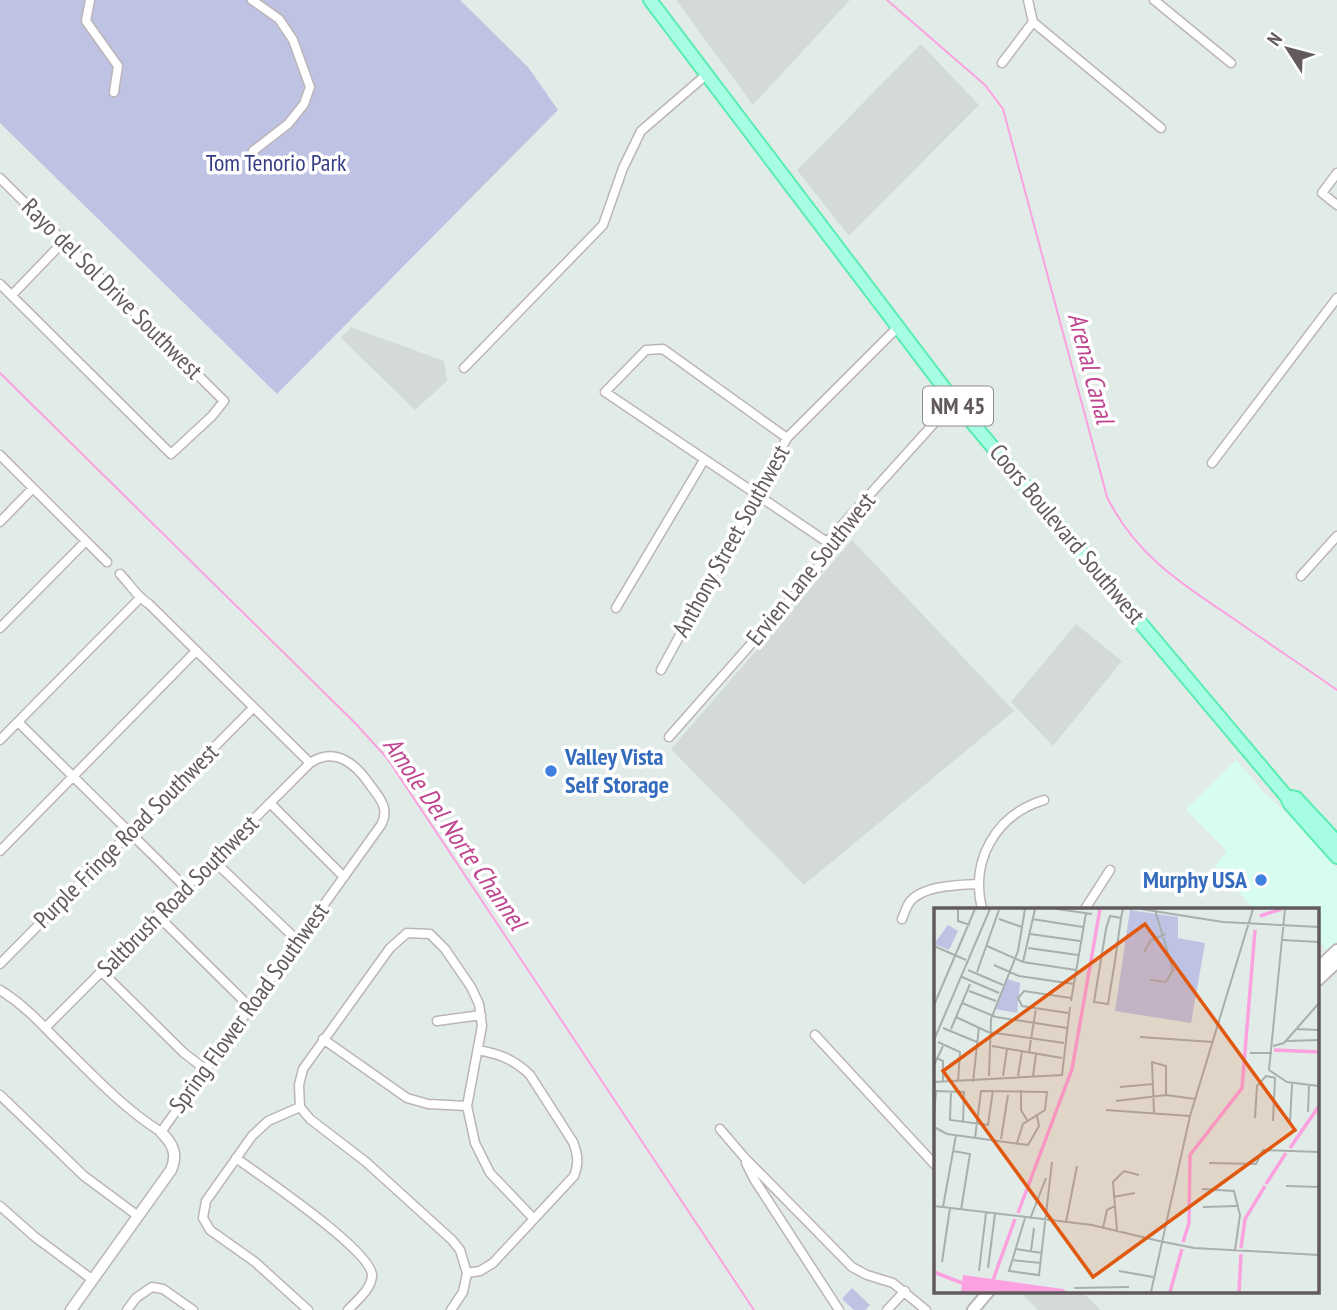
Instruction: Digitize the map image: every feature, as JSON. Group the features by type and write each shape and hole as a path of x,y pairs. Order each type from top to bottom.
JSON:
{"main road":[{"name":"Coors Boulevard Southwest","path":"650,0 954,401 1337,858"},
{"name":"Coors Boulevard Southwest","path":"1286,796 1296,798 1337,842"},
{"path":"1320,966 1337,950"},
{"path":"1320,978 1337,962"},
{"path":"973,1310 988,1292"}],"street":[{"path":"90,0 86,21 118,66 114,92"},
{"path":"252,0 279,19 293,40 310,88 304,104 288,124 253,151"},
{"path":"1028,0 1033,22 1161,128"},
{"path":"1154,0 1231,62"},
{"path":"1002,63 1033,22"},
{"path":"464,368 603,225 623,168 640,131 706,75"},
{"path":"1337,173 1322,193 1337,205"},
{"name":"Rayo del Sol Drive Southwest","path":"0,178 224,401 172,454 12,295"},
{"path":"0,284 12,295 64,241"},
{"path":"1212,463 1337,298"},
{"name":"Anthony Street Southwest","path":"661,670 788,438 897,328"},
{"path":"788,438 663,349 646,350 605,392 827,542"},
{"name":"Ervien Lane Southwest","path":"669,737 818,568 827,542 954,401"},
{"path":"0,456 107,562"},
{"path":"616,608 704,460"},
{"path":"0,522 33,488"},
{"path":"1301,576 1337,536"},
{"path":"0,628 86,541"},
{"path":"120,575 135,588 140,598 310,763"},
{"path":"0,740 140,598"},
{"path":"0,851 196,651"},
{"name":"Purple Fringe Road Southwest","path":"0,964 253,708"},
{"path":"18,722 186,887"},
{"name":"Spring Flower Road Southwest","path":"71,1310 171,1170 175,1160 174,1151 161,1132 385,817 383,803 359,768 348,760 330,756 310,763"},
{"name":"Saltbrush Road Southwest","path":"45,1028 310,763"},
{"path":"982,908 978,884 981,863 992,838 1020,809 1044,800"},
{"path":"270,803 344,877"},
{"path":"213,860 298,941"},
{"path":"1086,908 1110,870"},
{"path":"902,919 909,903 921,894 941,887 978,884"},
{"path":"158,915 250,1007"},
{"path":"451,1310 463,1292 467,1273 460,1250 366,1162 310,1119 300,1107 300,1077 309,1057 390,948 407,933 430,934 446,949 477,998 482,1026 468,1089 467,1106 475,1143 484,1164 498,1183 534,1219"},
{"path":"102,972 184,1053 205,1069"},
{"path":"0,990 18,1001 123,1104 161,1132"},
{"path":"437,1021 481,1015"},
{"path":"815,1035 934,1164"},
{"path":"323,1038 407,1098 428,1104 467,1106"},
{"path":"467,1273 480,1271 493,1263 574,1176 578,1165 578,1154 573,1142 530,1076 522,1067 503,1056 478,1050"},
{"path":"0,1095 84,1176 138,1216"},
{"path":"300,1107 279,1115 260,1128 206,1201 203,1218 210,1230 255,1262 308,1310"},
{"path":"720,1129 852,1267 893,1283 926,1310"},
{"path":"744,1157 754,1179 839,1310"},
{"path":"236,1158 328,1226 369,1265 372,1274 370,1284 348,1310"},
{"path":"0,1206 35,1237 93,1280"},
{"path":"127,1310 136,1298 152,1287 163,1289 193,1310"},
{"path":"887,1310 905,1292"}],"shaded area":[{"path":"676,0 850,0 753,105"},
{"path":"921,44 979,105 849,236 797,170"},
{"path":"351,327 444,361 447,381 415,410 341,338"},
{"path":"852,540 1014,711 804,885 671,749"},
{"path":"1076,624 1122,661 1053,746 1011,702"},
{"path":"1236,760 1266,795 1309,833 1337,869 1337,941 1327,950 1320,942 1320,908 1253,908 1215,866 1227,851 1186,809"},
{"path":"1028,1292 1082,1292 1101,1310 1038,1310 1024,1296"}],"green space":[{"name":"Tom Tenorio Park","path":"0,0 460,0 528,67 558,110 277,394 0,123"},
{"path":"852,1288 870,1305 865,1310 854,1310 842,1299"}],"waterway":[{"name":"Arenal Canal","path":"887,0 985,85 1003,109 1107,497 1119,518 1146,552 1179,581 1337,690"},
{"name":"Amole Del Norte Channel","path":"0,373 356,724 387,758 754,1310"}],"place":[{"name":"Valley Vista Self Storage","path":"551,771"},
{"name":"Murphy USA","path":"1261,880"}]}
